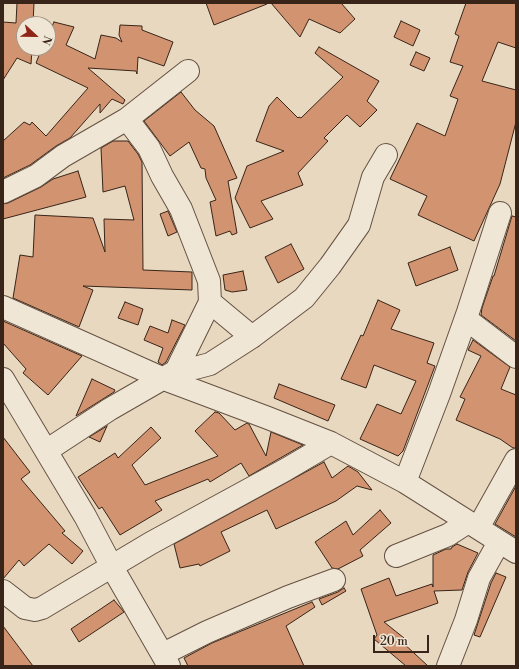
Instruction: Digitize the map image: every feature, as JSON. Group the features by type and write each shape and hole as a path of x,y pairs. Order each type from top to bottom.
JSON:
{"street":[{"path":"3,192 36,176 64,156 127,120 188,71"},
{"path":"127,120 149,148 162,176 181,209 209,281 210,302 170,375"},
{"path":"46,450 110,409 170,375 210,364 252,337 304,298 330,266 358,224 373,177 386,155"},
{"path":"405,482 466,319 500,213"},
{"path":"210,302 252,337"},
{"path":"3,307 331,443 405,482 508,547 479,578 466,620 448,666"},
{"path":"466,319 516,357"},
{"path":"6,389 46,450 85,516 112,567 166,660 207,632 288,597 334,580"},
{"path":"3,591 26,608 36,610 42,608 151,543 285,470 331,443"},
{"path":"396,556 473,525 516,460"}],"building":[{"path":"17,3 34,3 33,16 16,16"},
{"path":"206,3 267,3 267,4 214,25"},
{"path":"271,3 341,3 355,19 340,33 309,19 300,37"},
{"path":"466,3 516,3 516,48 498,42 482,81 516,90 516,122 500,184 474,241 418,215 427,196 390,179 417,123 445,136 458,99 450,96 463,66 450,62 459,36 455,34"},
{"path":"401,21 420,30 413,46 394,37"},
{"path":"3,22 16,23 16,56 32,56 31,64 17,58 3,80"},
{"path":"56,22 74,27 66,45 95,59 101,35 116,38 122,42 119,35 120,25 142,26 142,30 173,42 164,66 138,57 137,74 136,71 88,68 125,100 123,104 112,99 100,113 100,104 70,138 56,146 30,165 3,178 3,141 24,122 30,125 32,122 46,136 88,88 36,63 39,56 56,56"},
{"path":"319,47 379,81 367,101 377,110 360,127 347,115 324,138 328,141 298,173 303,185 261,201 273,219 250,228 235,198 247,166 284,151 256,141 269,106 277,97 298,118 301,118 343,77 315,53"},
{"path":"416,52 430,58 424,71 410,65"},
{"path":"181,92 195,110 214,126 237,178 228,181 237,233 232,235 230,231 216,236 210,202 216,200 206,178 205,169 201,168 189,142 170,156 144,121"},
{"path":"113,141 128,141 142,162 143,270 192,272 192,290 83,286 93,290 79,327 13,298 20,255 33,257 35,215 93,218 105,252 104,219 134,220 125,186 103,192 101,148"},
{"path":"78,171 86,197 3,219 3,204 41,187 53,179"},
{"path":"168,211 177,232 168,236 160,214"},
{"path":"512,216 516,217 516,341 481,315"},
{"path":"291,244 304,269 278,283 265,257"},
{"path":"450,247 458,270 416,286 408,263"},
{"path":"243,271 247,290 232,292 225,290 223,275"},
{"path":"378,300 400,310 391,329 434,343 427,363 435,366 403,451 398,456 360,439 377,404 401,414 416,381 374,365 366,388 341,379 361,335 363,336"},
{"path":"125,302 143,309 138,325 118,318"},
{"path":"172,320 185,325 166,362 162,365 158,362 163,348 144,340 150,326 168,333"},
{"path":"3,321 82,356 48,395 23,373 26,369 3,343"},
{"path":"473,340 510,367 501,389 516,395 516,448 513,448 500,439 456,420 465,399 460,397 481,356 468,350"},
{"path":"92,379 115,390 76,416"},
{"path":"279,384 335,405 328,421 274,398"},
{"path":"215,412 219,413 235,430 247,423 249,424 266,456 271,432 303,445 249,476 241,463 210,482 208,479 155,501 162,510 120,535 102,507 99,509 78,477 115,453 118,458 151,427 161,438 132,465 145,485 218,456 195,431"},
{"path":"107,426 100,442 89,437"},
{"path":"3,437 30,472 21,479 65,531 62,533 83,551 72,564 49,544 24,566 19,560 3,579"},
{"path":"324,462 332,478 348,466 358,472 372,490 357,486 336,501 276,529 267,510 221,532 230,551 200,566 199,564 180,568 174,544"},
{"path":"516,486 516,537 495,524"},
{"path":"380,510 391,523 360,550 363,556 338,569 332,568 315,542 346,521 353,535"},
{"path":"457,544 478,553 468,572 462,590 434,591 438,603 384,622 404,638 401,641 428,666 406,666 374,639 377,635 361,589 389,578 396,596 432,584 433,587 433,555 446,549 451,549"},
{"path":"496,573 506,577 480,637 474,635 491,583"},
{"path":"344,588 346,591 322,605 319,599 338,592"},
{"path":"114,600 124,612 79,642 71,629"},
{"path":"312,602 315,607 286,626 304,666 188,666 184,658 212,643"},
{"path":"3,626 33,666 3,666"}]}
